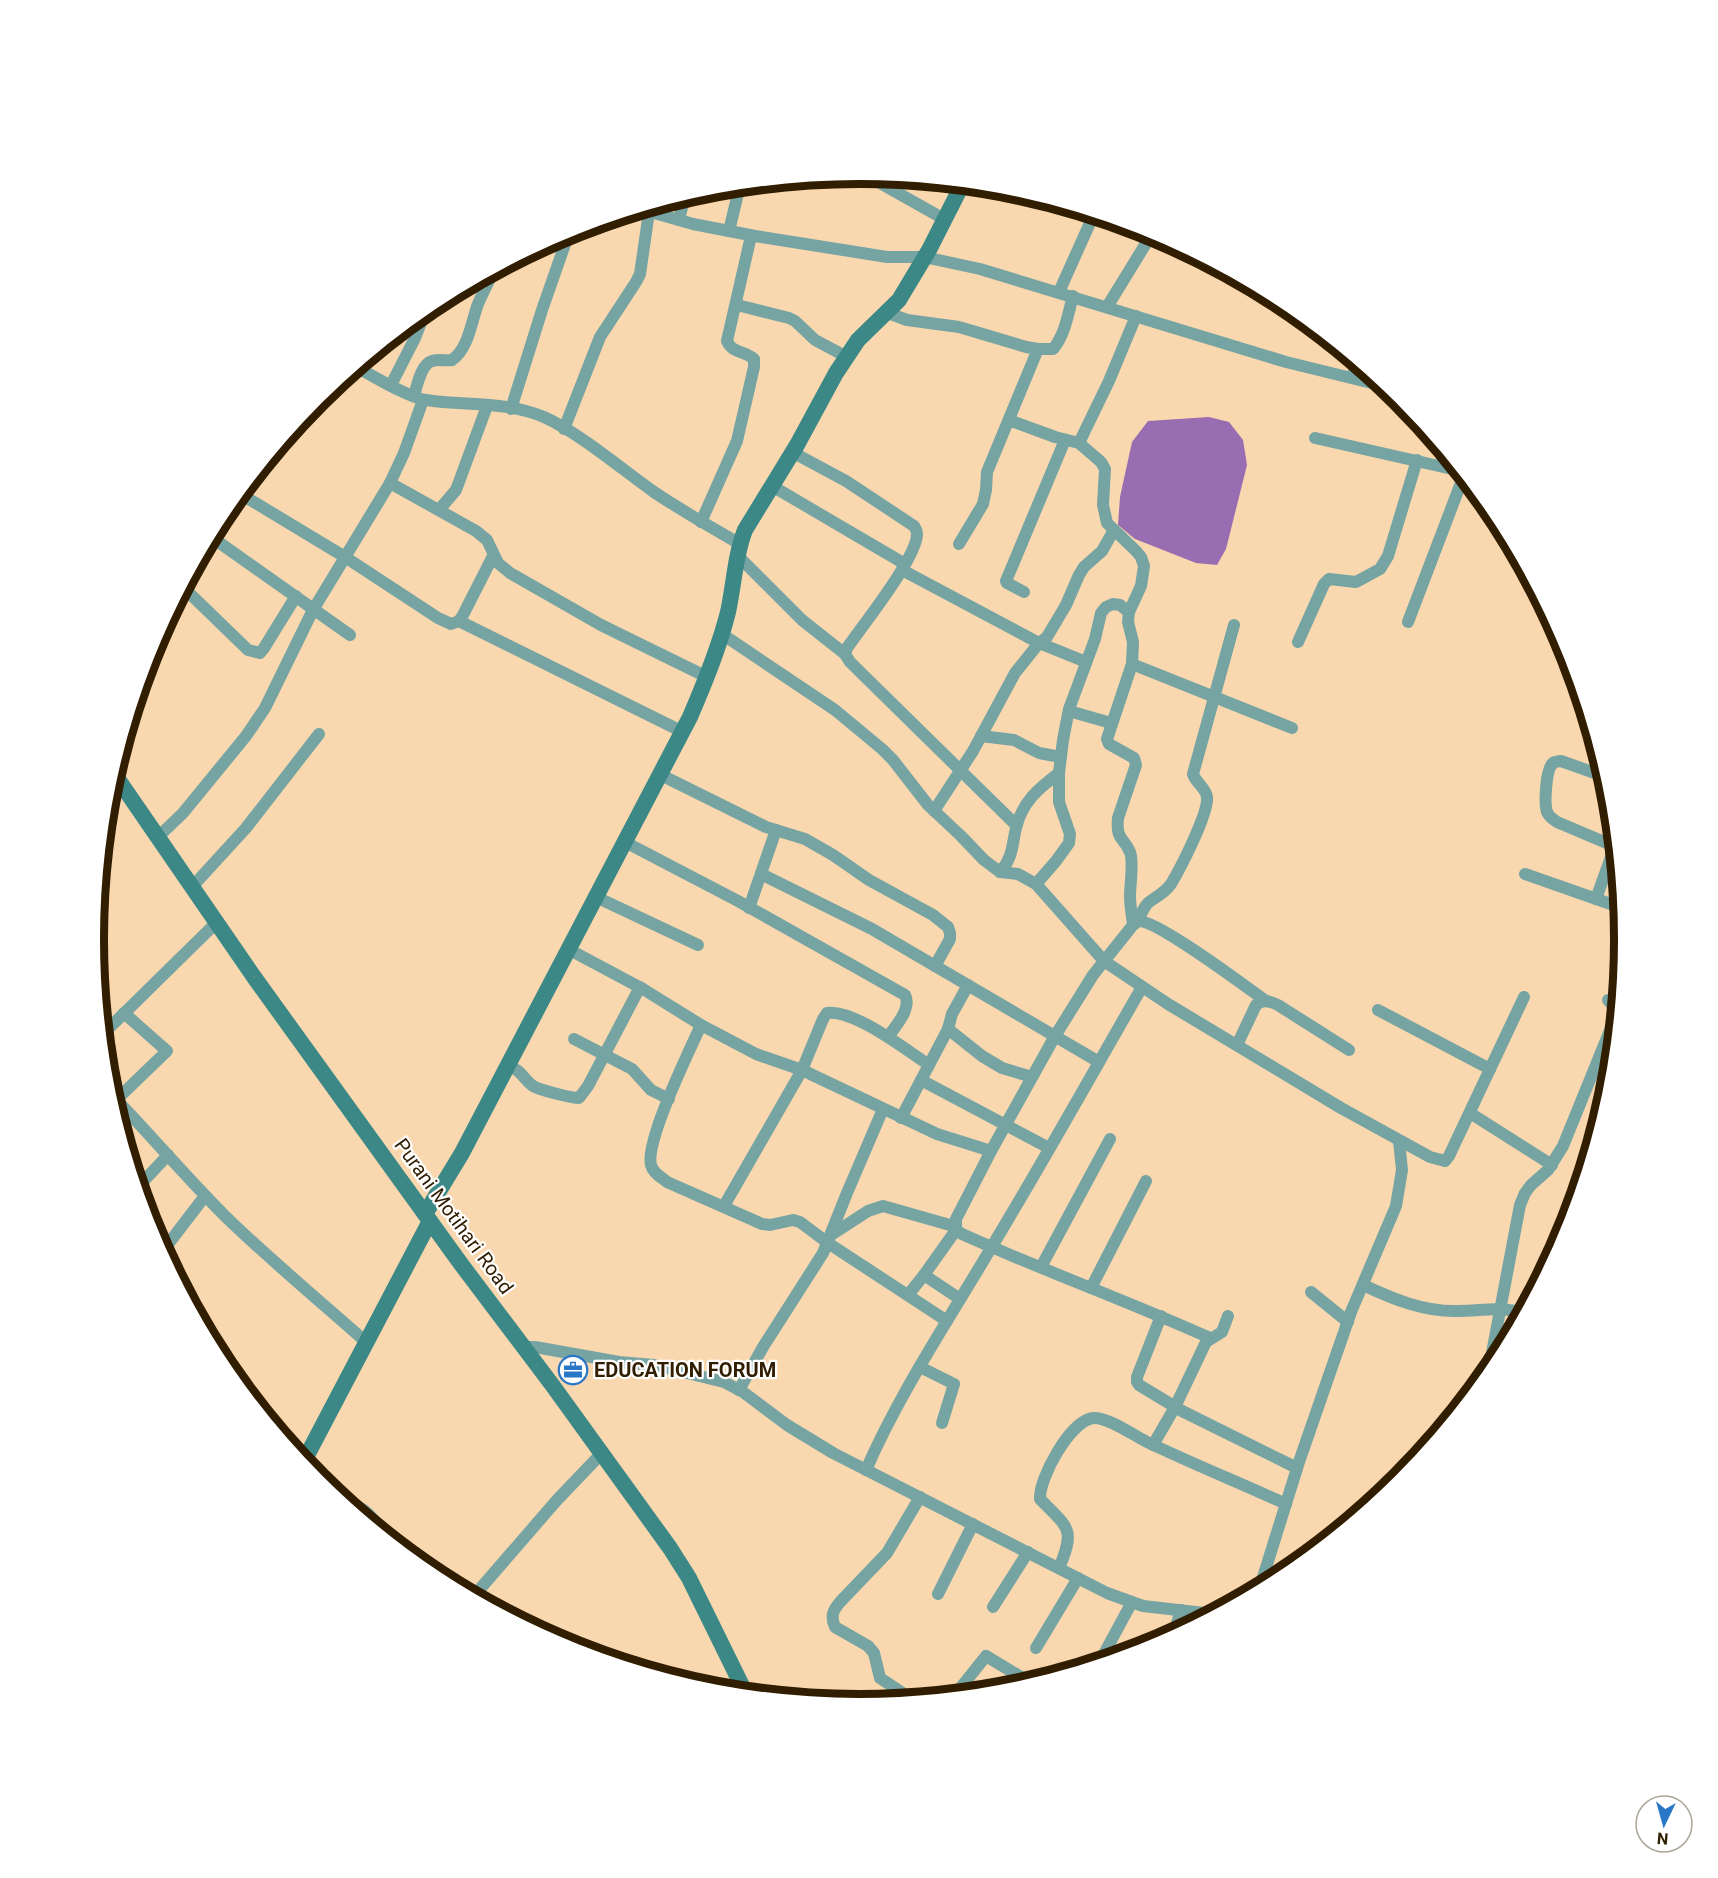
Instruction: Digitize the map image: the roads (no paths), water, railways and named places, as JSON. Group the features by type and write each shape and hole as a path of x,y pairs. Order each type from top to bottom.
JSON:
{"street":[{"path":"882,184 944,219"},
{"path":"307,1453 683,732 707,677 722,634 745,530 847,357 868,328 888,313 899,300 959,190"},
{"path":"729,231 738,194"},
{"path":"679,220 683,205"},
{"path":"653,212 751,236 887,257 924,257 980,269 1286,362 1369,382"},
{"path":"564,429 600,337 640,274 645,215"},
{"path":"1059,292 1091,221"},
{"path":"701,522 737,441 754,367 754,359 749,354 732,349 727,341 751,236"},
{"path":"1107,307 1148,241"},
{"path":"511,409 565,243"},
{"path":"159,836 190,805 246,736 260,715 313,610 390,483 404,453 419,398 419,380 432,361 452,360 462,349 489,281"},
{"path":"888,313 907,321 959,327 1038,349 1053,349 1059,342 1073,296"},
{"path":"736,305 789,318 815,340 847,357"},
{"path":"1079,443 1109,381 1136,316"},
{"path":"391,385 413,330"},
{"path":"959,544 983,504 987,472 1038,349"},
{"path":"1352,378 1355,369"},
{"path":"363,370 419,398 511,409 541,416 604,455 701,522 739,550 802,620 846,654 850,662 1016,825"},
{"path":"439,510 456,490 487,406"},
{"path":"1009,420 1079,443 1101,462 1105,469 1104,514 1107,523 1142,557 1144,566 1141,586 1129,612 1128,622 1133,642 1132,664 1107,739 1109,744 1134,758 1136,765 1117,827 1118,836 1130,852 1132,860 1130,900 1136,923"},
{"path":"1315,438 1449,468"},
{"path":"1024,592 1006,581 1065,440"},
{"path":"792,452 846,481 914,526 917,531 916,540 903,567 846,648 846,654"},
{"path":"1298,642 1324,584 1329,579 1356,582 1380,569 1384,563 1417,460"},
{"path":"246,498 345,556 438,618 450,624 459,621 493,556 493,550 487,540 476,531 390,483"},
{"path":"1408,622 1461,483"},
{"path":"772,486 903,567 1039,643 1086,662"},
{"path":"934,811 981,736 1015,673 1039,643 1047,638 1058,621 1079,575 1084,567 1102,551 1114,530"},
{"path":"217,541 350,635"},
{"path":"493,556 510,573 600,625 707,677"},
{"path":"188,593 248,650 254,652 260,652 264,648 296,596"},
{"path":"1036,884 1069,843 1070,834 1059,802 1061,757 1069,711 1101,613 1113,604 1120,605 1129,612"},
{"path":"459,621 683,732"},
{"path":"908,1295 956,1227 956,1219 991,1150 1055,1036 1104,961 1136,923 1144,908 1164,893 1171,884 1205,811 1207,796 1205,790 1194,779 1193,774 1234,625"},
{"path":"722,634 835,710 882,749 934,811 984,860 1000,872 1018,874 1036,884 1104,961 1237,1045 1430,1157 1445,1161 1449,1156 1524,997"},
{"path":"1132,664 1292,728"},
{"path":"1069,711 1111,723"},
{"path":"192,887 251,822 319,734"},
{"path":"981,736 1014,740 1040,753 1061,757"},
{"path":"1596,773 1561,761 1554,762 1550,766 1547,778 1547,811 1550,817 1557,822 1608,843"},
{"path":"1000,872 1010,858 1016,825 1027,801 1059,773"},
{"path":"661,776 766,827 805,839 869,880 942,921 948,927 950,939 935,966"},
{"name":"Purani Motihari Road","path":"120,782 192,887 428,1218 670,1548 689,1578 742,1685"},
{"path":"749,908 776,830"},
{"path":"625,842 905,995 908,1000 907,1007 888,1037"},
{"path":"1596,899 1610,860"},
{"path":"761,874 872,929 1099,1062"},
{"path":"1525,874 1613,905"},
{"path":"596,897 698,945"},
{"path":"109,1028 217,922"},
{"path":"1136,923 1149,922 1266,1001 1278,1005 1349,1050"},
{"path":"568,949 640,987 701,1025 766,1059 802,1070 937,1134 991,1150"},
{"path":"901,1118 948,1029 952,1014 968,985"},
{"path":"508,1066 515,1067 531,1085 538,1089 579,1098 584,1094 640,987"},
{"path":"866,1470 886,1425 1143,987"},
{"path":"1608,1000 1611,1004"},
{"path":"1237,1045 1256,1005 1266,1001"},
{"path":"1378,1010 1490,1069"},
{"path":"724,1206 802,1070 820,1024 827,1013 835,1012 848,1016 888,1037 929,1065"},
{"path":"119,1092 167,1051 124,1013"},
{"path":"701,1025 657,1128 650,1159 651,1168 667,1182 762,1224 770,1226 793,1220 800,1222 830,1239 947,1321"},
{"path":"948,1029 982,1056 1002,1068 1032,1077"},
{"path":"1493,1349 1520,1205 1525,1193 1552,1165 1563,1146 1608,1034"},
{"path":"574,1039 632,1069 651,1090 669,1100"},
{"path":"921,1080 1049,1148"},
{"path":"123,1109 205,1196 260,1249 366,1342"},
{"path":"739,1390 830,1239 847,1193 884,1109"},
{"path":"1470,1113 1552,1165"},
{"path":"1041,1267 1110,1139"},
{"path":"1263,1577 1297,1468 1348,1322 1392,1218 1400,1192 1402,1161 1399,1141"},
{"path":"144,1181 168,1155"},
{"path":"1091,1288 1146,1181"},
{"path":"168,1244 205,1196"},
{"path":"830,1239 868,1212 883,1206 956,1227 992,1247 1210,1338 1222,1332 1228,1316"},
{"path":"924,1275 960,1299"},
{"path":"1363,1285 1403,1302 1434,1310 1502,1308 1516,1311"},
{"path":"1311,1292 1348,1322"},
{"path":"1161,1316 1137,1382 1145,1390 1175,1407 1297,1468"},
{"path":"1153,1445 1210,1338"},
{"path":"523,1347 654,1365 724,1382 807,1438 1107,1593 1159,1609 1201,1613"},
{"path":"920,1366 954,1384 942,1423"},
{"path":"1059,1568 1068,1548 1068,1531 1062,1521 1040,1499 1040,1492 1050,1465 1061,1447 1075,1429 1084,1421 1092,1418 1108,1422 1153,1445 1286,1504"},
{"path":"478,1591 557,1500 601,1454"},
{"path":"902,1693 880,1678 874,1653 868,1646 835,1627 832,1616 841,1601 887,1553 920,1497"},
{"path":"938,1594 973,1524"},
{"path":"993,1607 1028,1552"},
{"path":"1036,1648 1078,1578"},
{"path":"1104,1653 1132,1602"},
{"path":"1177,1624 1181,1611"},
{"path":"961,1688 986,1656 1021,1677"}],"place":[{"name":"EDUCATION FORUM","path":"573,1370"}]}
